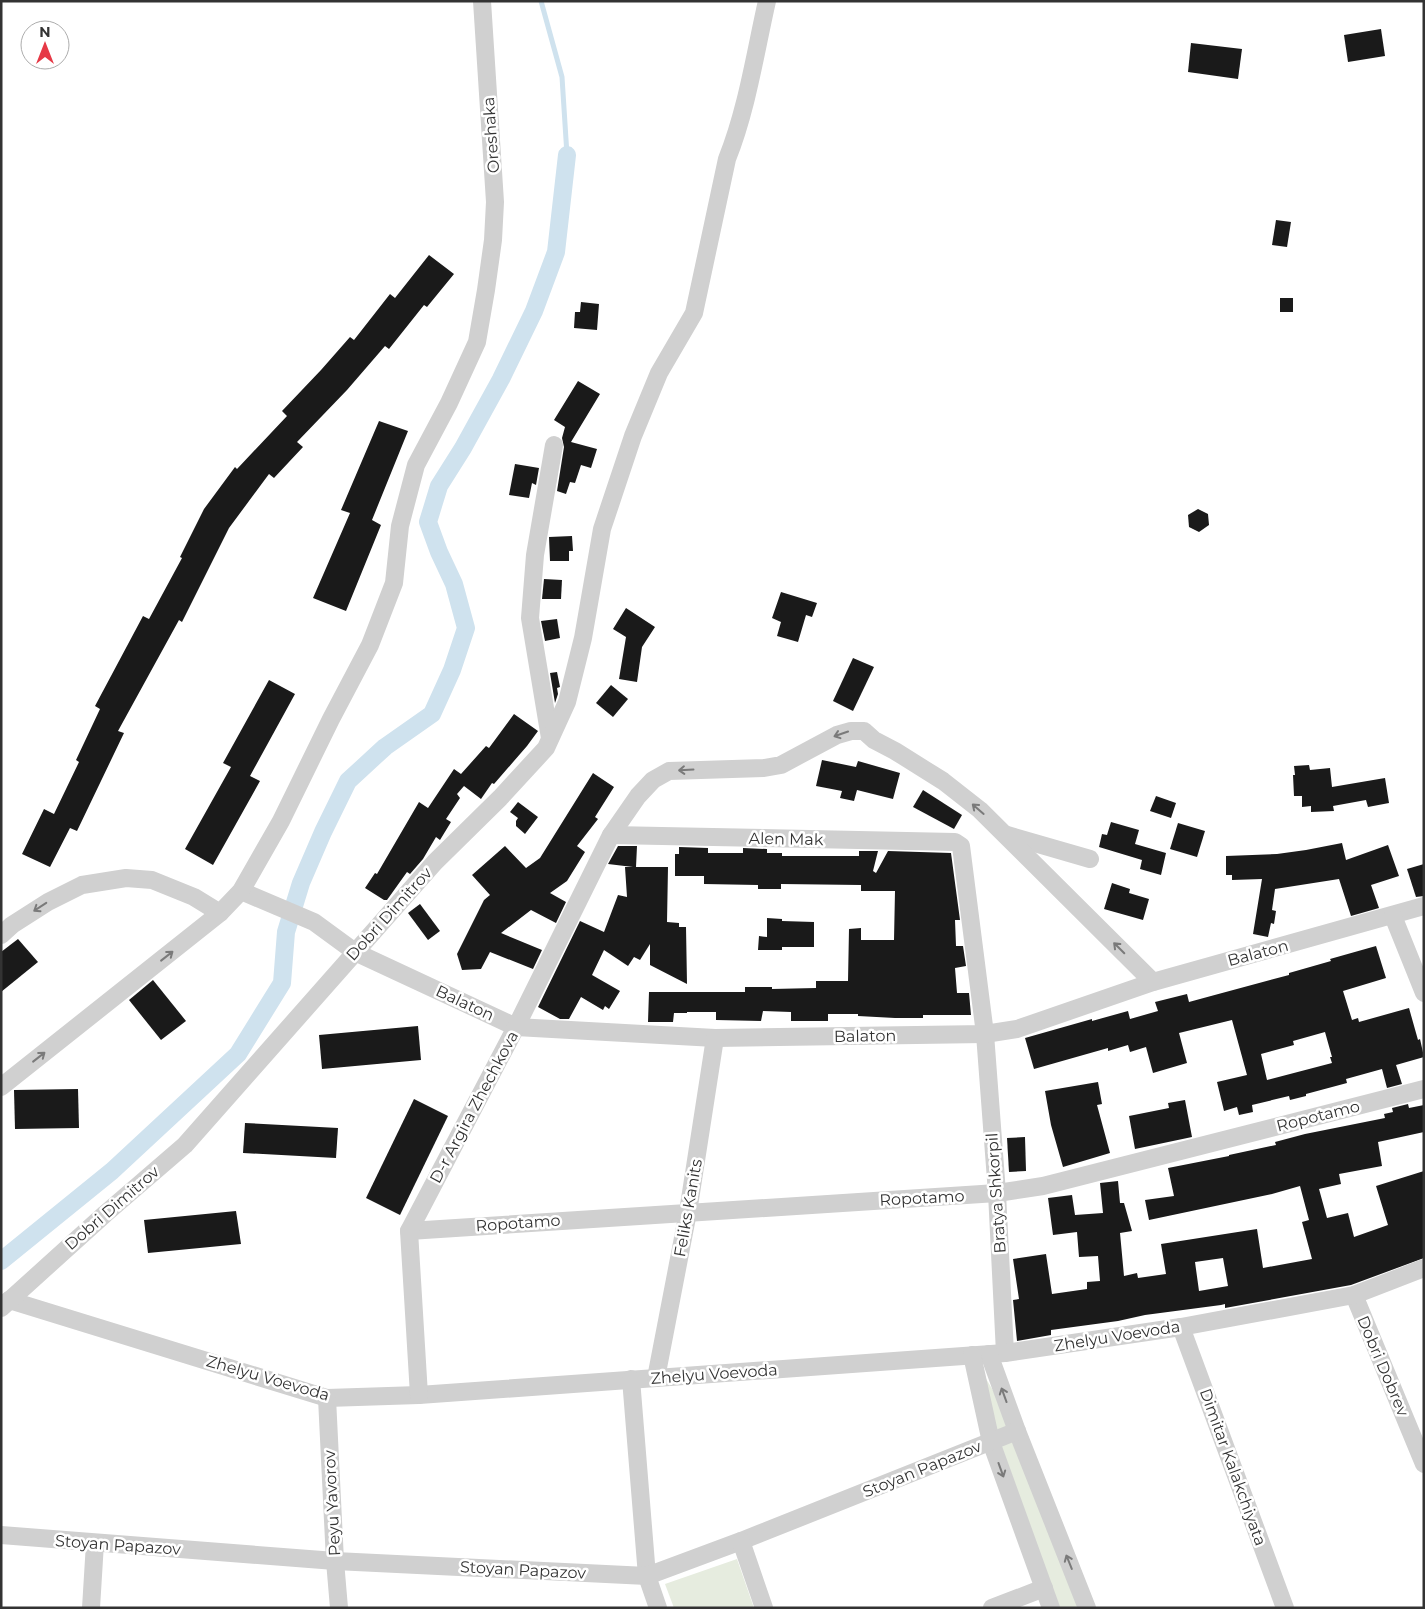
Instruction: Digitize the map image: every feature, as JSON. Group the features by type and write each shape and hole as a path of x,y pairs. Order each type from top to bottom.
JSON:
{"street":[{"name":"Oreshaka","path":"220,913 241,892 285,812 370,645 394,583 400,526 416,465 449,402 477,342 493,240 495,202 482,1"},
{"name":"Dobri Dimitrov","path":"5,1304 185,1145 435,862 500,798 546,748 568,702 583,638 602,529 634,436 659,373 694,313 727,159 736,137 767,1"},
{"path":"550,738 530,618 535,555 554,445"},
{"name":"D-r Argira Zhechkova","path":"409,1231 516,1027 611,836 638,796 653,780 669,771 764,768 796,758 837,735 851,731 864,731 874,740 943,781 980,810 1153,982"},
{"path":"1004,834 1090,859"},
{"name":"Alen Mak","path":"611,836 955,842 959,844"},
{"name":"Bratya Shkorpil","path":"959,844 963,851 984,1034 997,1193 989,1354 991,1442 1052,1608"},
{"path":"1,935 12,925 48,902 82,884 126,878 152,880 194,897 220,913 1,1087"},
{"name":"Balaton","path":"241,892 314,922 355,952 516,1027 715,1038 984,1034 1017,1030 1153,982 1424,906"},
{"path":"1393,916 1424,993"},
{"name":"Feliks Kanits","path":"656,1378 688,1212 715,1038"},
{"name":"Ropotamo","path":"409,1231 997,1193 1043,1186 1424,1089"},
{"path":"409,1231 419,1395"},
{"name":"Zhelyu Voevoda","path":"5,1304 327,1398 419,1395 989,1354 1181,1327 1354,1295 1424,1268"},
{"name":"Dobri Dobrev","path":"1354,1295 1424,1464"},
{"name":"Dimitar Kalakchiyata","path":"1181,1327 1285,1608"},
{"name":"Bratya Shkorpil","path":"989,1354 1017,1431 1087,1608"},
{"path":"631,1379 647,1576 658,1608"},
{"name":"Peyu Yavorov","path":"327,1398 339,1608"},
{"name":"Stoyan Papazov","path":"1,1535 335,1561 647,1576 741,1541 1017,1431"},
{"path":"741,1541 764,1608"},
{"path":"91,1608 95,1543"},
{"path":"992,1608 1044,1588"}],"shaded area":[{"path":"972,1355 1017,1431 1087,1608 1051,1608"},
{"path":"737,1559 754,1608 674,1608 665,1584"}],"building":[{"path":"1381,29 1385,56 1348,62 1344,35"},
{"path":"1191,43 1242,49 1238,79 1188,72"},
{"path":"1276,220 1291,222 1287,247 1272,245"},
{"path":"429,255 454,274 427,307 424,305 389,349 385,346 347,390 297,442 303,447 274,478 269,474 229,528 182,622 179,620 118,731 124,733 77,831 70,828 50,867 22,854 44,809 54,814 79,762 76,760 100,709 95,706 143,616 149,619 182,558 180,557 204,509 235,467 237,469 287,416 282,411 350,337 354,340 390,294 395,298"},
{"path":"1280,298 1293,298 1293,312 1280,312"},
{"path":"581,302 599,304 597,330 574,328 575,312 580,312"},
{"path":"578,381 600,394 571,442 597,449 591,468 581,465 575,483 570,482 566,494 557,491 564,447 562,438 565,427 554,420"},
{"path":"379,421 408,431 372,520 381,525 346,611 313,598 350,513 341,510"},
{"path":"515,464 539,468 536,485 532,483 529,498 509,495"},
{"path":"1198,509 1208,514 1209,525 1199,532 1189,527 1188,515"},
{"path":"572,536 573,551 569,551 569,561 550,561 549,537"},
{"path":"544,579 562,580 561,599 542,599"},
{"path":"781,592 817,603 812,617 806,615 798,642 777,636 781,622 772,618"},
{"path":"626,608 655,627 642,647 637,682 619,679 626,637 613,629"},
{"path":"557,619 560,638 545,641 541,621"},
{"path":"853,658 874,667 853,711 833,701"},
{"path":"557,672 560,687 557,688 558,694 555,703 550,673"},
{"path":"269,680 295,694 250,776 260,781 213,865 185,849 231,767 223,763"},
{"path":"611,685 628,699 613,717 596,703"},
{"path":"514,714 538,731 527,746 494,784 492,783 481,799 464,786 457,794 460,798 446,819 451,822 440,840 436,837 423,859 410,874 407,872 387,900 365,888 375,873 377,874 419,802 428,808 454,769 461,774 486,746 489,748"},
{"path":"822,760 856,767 858,761 900,773 893,799 857,790 854,801 840,798 842,791 816,786"},
{"path":"1309,765 1310,770 1330,768 1332,787 1385,778 1389,803 1368,807 1366,800 1333,806 1334,811 1311,812 1311,806 1302,807 1302,796 1294,796 1293,775 1295,775 1294,766"},
{"path":"593,773 614,787 595,817 598,819 577,846 585,852 567,881 550,893 566,902 556,923 531,910 501,933 542,950 533,969 490,952 481,969 462,970 457,954 484,900 490,895 472,875 505,846 526,868 540,858"},
{"path":"923,790 962,815 954,829 913,807"},
{"path":"1156,796 1176,803 1171,818 1150,811"},
{"path":"518,802 538,817 525,834 516,826 518,818 510,812"},
{"path":"1111,822 1139,830 1135,844 1166,853 1161,875 1140,869 1142,860 1099,847 1102,834 1107,835"},
{"path":"1178,823 1205,831 1197,857 1170,849"},
{"path":"1342,843 1346,860 1388,845 1399,876 1371,885 1379,908 1351,916 1339,879 1275,889 1272,910 1276,911 1274,924 1271,923 1268,937 1253,934 1262,879 1232,880 1232,875 1226,875 1226,856 1277,854"},
{"path":"618,846 637,846 636,867 668,867 667,922 679,923 679,927 686,927 687,984 650,965 650,944 640,960 634,957 628,966 604,950 592,975 620,991 609,1009 605,1006 603,1010 581,997 569,1019 560,1019 538,1007 580,921 604,932 618,895 627,897 625,867 633,867 608,864"},
{"path":"679,847 708,848 708,853 743,853 743,848 767,849 767,853 782,853 782,856 859,856 859,851 878,851 873,871 876,873 888,851 951,853 960,920 955,920 956,946 963,946 966,966 955,968 957,993 969,993 971,1015 923,1015 923,1018 895,1018 858,1016 858,1014 828,1014 828,1021 791,1021 791,1012 763,1011 761,1021 716,1020 716,1012 687,1012 674,1013 673,1022 648,1022 649,992 745,992 745,987 772,987 772,989 816,988 816,981 848,981 849,929 861,928 861,940 894,940 895,891 861,891 861,885 781,884 781,889 758,889 758,885 704,884 704,876 675,876 675,854 679,854"},
{"path":"1424,864 1424,896 1416,897 1407,869"},
{"path":"1112,883 1130,889 1129,893 1149,899 1143,920 1104,909"},
{"path":"420,904 440,931 428,940 408,913"},
{"path":"767,918 782,919 782,921 814,922 814,947 782,947 782,950 758,950 759,936 767,937"},
{"path":"18,939 38,962 1,992 1,952"},
{"path":"1376,946 1386,978 1343,991 1352,1020 1358,1018 1359,1022 1409,1008 1424,1057 1396,1065 1402,1084 1387,1088 1382,1069 1346,1079 1347,1083 1306,1094 1306,1096 1290,1100 1289,1096 1252,1105 1253,1112 1239,1115 1237,1107 1224,1111 1217,1082 1247,1075 1232,1020 1179,1033 1187,1063 1153,1073 1146,1047 1130,1052 1128,1045 1108,1051 1108,1048 1034,1069 1025,1038 1128,1011 1130,1019 1158,1011 1155,1002 1187,994 1189,1002 1289,975 1289,973 1331,961 1330,959","holes":["1325,1032 1332,1057 1330,1057 1332,1063 1267,1080 1261,1054 1294,1045 1293,1041"]},
{"path":"153,980 186,1021 161,1040 129,1000"},
{"path":"418,1026 421,1060 322,1069 319,1035"},
{"path":"1098,1082 1102,1104 1097,1105 1110,1153 1063,1167 1051,1125 1045,1091"},
{"path":"78,1089 79,1128 15,1129 14,1090"},
{"path":"414,1099 448,1116 400,1215 366,1198"},
{"path":"1185,1100 1192,1137 1135,1149 1129,1116 1169,1108 1168,1103"},
{"path":"1408,1104 1409,1108 1424,1105 1424,1132 1378,1142 1382,1166 1339,1174 1341,1184 1319,1189 1327,1218 1348,1213 1354,1237 1388,1225 1376,1186 1424,1171 1424,1258 1351,1285 1225,1308 1225,1304 1051,1330 1051,1335 1017,1341 1013,1300 1019,1299 1013,1259 1046,1254 1052,1294 1087,1289 1087,1282 1100,1281 1098,1256 1079,1257 1077,1232 1053,1235 1048,1198 1072,1195 1075,1215 1103,1213 1100,1183 1118,1181 1120,1203 1124,1203 1132,1231 1120,1233 1124,1276 1137,1273 1138,1278 1166,1274 1161,1244 1257,1229 1263,1268 1312,1259 1302,1222 1309,1220 1300,1186 1272,1194 1149,1220 1145,1200 1174,1196 1168,1168 1276,1145 1275,1142 1305,1134 1385,1118 1384,1114 1393,1112 1392,1108","holes":["1223,1258 1228,1286 1199,1291 1195,1262"]},
{"path":"245,1123 338,1128 336,1158 243,1153"},
{"path":"1025,1137 1026,1171 1009,1172 1007,1138"},
{"path":"236,1211 241,1244 148,1253 144,1220"}],"waterway":[{"path":"541,1 562,77 567,155"},
{"path":"1,1261 112,1171 238,1054 282,983 286,932 301,883 348,781 385,747 432,714 452,670 466,628 454,584 428,522 439,486 463,448 501,379 534,311 556,252 567,155"}]}
